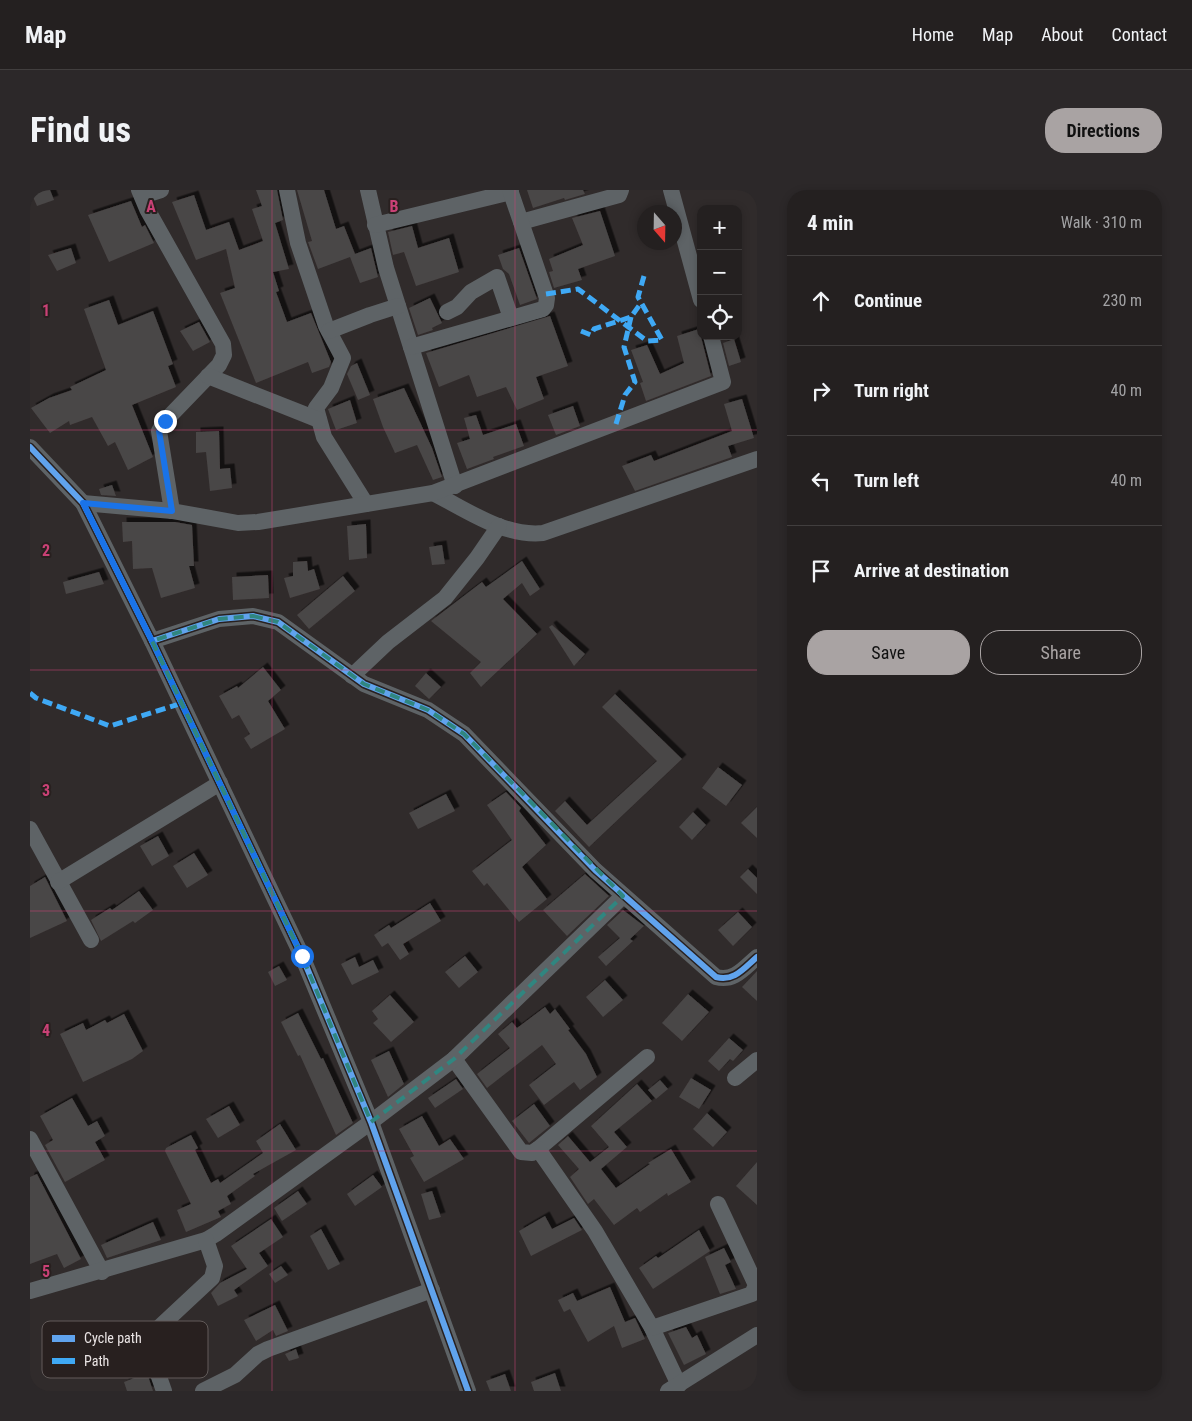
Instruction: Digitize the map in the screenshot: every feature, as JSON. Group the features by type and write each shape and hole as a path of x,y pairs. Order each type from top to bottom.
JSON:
{"street":[{"path":"161,190 140,193 147,209 223,344 224,355 219,366 165,421 159,431 172,511"},
{"path":"287,190 298,243 326,326 343,358 331,388 316,408 319,420 324,437 366,504"},
{"path":"368,190 375,225 398,306 455,486"},
{"path":"521,222 619,195 621,190"},
{"path":"671,190 700,295"},
{"path":"375,225 511,191 547,298 543,309 411,347"},
{"path":"447,312 457,307 471,292 497,277 511,318"},
{"path":"329,331 398,306"},
{"path":"83,503 172,511 238,522 258,522 433,493 723,382 712,340"},
{"path":"208,376 319,420"},
{"path":"30,447 83,503 152,641 302,956 370,1122 468,1391"},
{"path":"433,493 499,526 526,535 543,533 757,459"},
{"path":"352,676 388,642 445,598 477,558 499,526"},
{"path":"152,641 219,619 253,616 278,622 364,684 428,710 464,734 595,870 716,977 725,980 734,977 757,957"},
{"path":"58,882 220,783"},
{"path":"30,828 34,847 58,882 91,940"},
{"path":"30,1291 102,1272 206,1240 454,1059 623,896"},
{"path":"454,1059 521,1152 526,1154 538,1149 647,1057"},
{"path":"735,1078 757,1060"},
{"path":"30,1139 102,1272"},
{"path":"538,1149 595,1230 652,1328 673,1388 757,1335"},
{"path":"652,1328 752,1294 755,1289 756,1285 718,1204"},
{"path":"166,1321 212,1278 215,1266 206,1240"},
{"path":"203,1391 235,1375 258,1354 268,1349 432,1290"},
{"path":"159,1378 164,1391"}],"highlighted area":[{"path":"253,616 278,622 364,684 428,710 464,734 623,896 454,1059 371,1122 302,956 152,641 219,619"}],"building":[{"path":"30,190 50,190 54,200 37,206"},
{"path":"256,190 277,190 283,220 275,223 289,269 273,272 279,291 276,292 287,322 311,313 331,362 329,367 312,373 308,362 256,383 220,293 235,288 226,249 196,260 172,202 194,195 206,230 229,222 239,250 263,241 252,209 262,206"},
{"path":"297,190 324,190 336,229 344,226 355,254 371,248 378,277 360,283 350,257 318,269 308,242 312,241"},
{"path":"527,190 583,190 585,194 565,200 564,198 533,208"},
{"path":"131,201 142,227 145,225 154,243 109,262 88,215"},
{"path":"600,211 615,256 578,269 582,280 554,288 549,272 553,271 549,259 583,245 572,218"},
{"path":"412,226 418,248 449,238 459,272 416,286 404,252 393,255 388,232"},
{"path":"71,248 76,263 57,271 48,255"},
{"path":"519,248 537,299 520,305 509,274 503,269 498,255"},
{"path":"430,298 442,323 432,328 433,330 418,335 409,308"},
{"path":"109,300 118,325 153,311 173,364 168,366 176,387 132,405 153,457 128,470 115,442 108,446 92,417 70,425 69,421 50,433 31,408 49,398 72,390 70,387 106,370 84,309"},
{"path":"550,316 568,366 536,377 544,399 517,410 506,387 477,397 469,375 439,387 426,353"},
{"path":"199,322 210,342 193,351 180,331"},
{"path":"697,330 697,340 702,340 711,376 646,401 640,383 643,382 631,350 647,345 660,374 684,363 677,336"},
{"path":"734,340 741,362 729,366 723,343"},
{"path":"357,363 370,395 358,400 347,374 351,366"},
{"path":"404,388 432,448 442,477 433,480 417,445 395,453 383,427 373,399"},
{"path":"742,399 754,438 728,446 732,457 635,491 622,466 651,455 654,461 732,431 724,404"},
{"path":"350,400 357,423 336,430 328,409"},
{"path":"573,406 580,426 556,435 548,415"},
{"path":"476,415 483,435 516,424 524,446 467,469 457,443 470,439 464,418"},
{"path":"219,431 220,469 230,468 232,488 210,491 206,452 196,453 196,432"},
{"path":"112,485 116,496 101,495 99,489"},
{"path":"122,522 175,522 192,525 194,566 189,566 195,588 161,598 152,568 133,569 132,541 123,542"},
{"path":"366,524 367,558 349,560 347,526"},
{"path":"442,545 445,564 432,565 429,547"},
{"path":"307,561 308,571 314,569 320,589 290,598 284,578 293,576 293,562"},
{"path":"522,561 540,589 530,596 522,583 503,599 537,634 481,687 470,673 481,662 431,621 482,582 486,587"},
{"path":"99,572 104,584 66,594 63,582"},
{"path":"268,575 269,598 233,600 232,577"},
{"path":"343,576 355,591 309,629 297,615"},
{"path":"552,625 585,654 574,666 549,627"},
{"path":"263,667 281,690 268,701 285,729 251,749 244,738 250,734 239,715 232,719 219,696 237,686 238,688"},
{"path":"426,673 441,687 429,699 415,686"},
{"path":"615,694 682,759 589,847 555,811 565,801 587,825 657,761 602,707"},
{"path":"718,767 742,785 726,806 702,788"},
{"path":"506,792 521,808 519,811 546,845 522,867 547,899 519,922 487,883 484,886 472,871 512,840 487,805"},
{"path":"446,794 455,811 418,829 409,813"},
{"path":"757,807 757,838 741,823"},
{"path":"693,812 706,825 692,840 679,827"},
{"path":"158,836 169,856 152,866 140,846"},
{"path":"194,853 208,875 187,888 173,866"},
{"path":"748,869 757,878 757,894 740,877"},
{"path":"585,874 609,896 567,936 543,910"},
{"path":"45,877 67,921 30,938 30,886"},
{"path":"139,891 153,910 135,923 133,921 101,941 91,920 110,908 112,910"},
{"path":"430,903 441,921 403,944 409,954 400,960 388,943 382,947 374,935 389,925 391,928"},
{"path":"623,910 644,926 630,939 633,941 606,966 598,957 620,938 607,925"},
{"path":"738,912 752,927 733,946 718,930"},
{"path":"465,956 478,972 459,988 445,972"},
{"path":"355,957 359,967 373,960 379,972 352,985 341,964"},
{"path":"279,966 287,980 275,986 268,972"},
{"path":"757,971 757,1001 742,987"},
{"path":"605,980 623,1000 603,1017 586,997"},
{"path":"688,994 709,1012 682,1041 662,1023"},
{"path":"390,995 414,1022 391,1042 373,1023 378,1019 372,1011"},
{"path":"545,1007 550,1014 555,1009 570,1029 568,1030 586,1054 597,1077 580,1090 574,1082 544,1105 529,1085 556,1064 542,1045 487,1088 477,1074 510,1048 498,1034 512,1022 517,1028"},
{"path":"298,1013 321,1059 323,1058 353,1123 336,1135 300,1055 298,1056 281,1022"},
{"path":"124,1014 143,1051 132,1059 83,1082 60,1034 83,1023 86,1030 105,1020 107,1023"},
{"path":"729,1038 743,1050 733,1061 730,1059 719,1071 708,1061"},
{"path":"389,1051 404,1084 388,1097 371,1060"},
{"path":"691,1078 711,1090 699,1109 679,1097"},
{"path":"456,1079 463,1089 435,1108 428,1098"},
{"path":"660,1080 668,1089 656,1099 648,1090"},
{"path":"637,1084 652,1101 614,1132 627,1147 601,1169 616,1188 650,1164 648,1163 671,1149 691,1182 668,1196 667,1193 640,1212 637,1208 614,1225 594,1199 588,1204 570,1177 579,1169 558,1145 568,1136 590,1162 609,1147 591,1126"},
{"path":"72,1098 88,1126 97,1121 105,1136 95,1142 105,1160 65,1182 45,1145 53,1140 40,1116"},
{"path":"534,1104 550,1126 529,1143 512,1121"},
{"path":"229,1106 240,1125 218,1138 206,1119"},
{"path":"707,1113 727,1132 713,1147 693,1129"},
{"path":"422,1116 439,1146 450,1139 464,1159 424,1182 410,1158 414,1156 399,1129"},
{"path":"280,1124 296,1150 253,1174 255,1176 227,1196 231,1204 218,1211 221,1217 186,1232 177,1210 191,1204 165,1151 166,1148 191,1135 198,1148 195,1150 211,1183 218,1179 220,1183 263,1153 256,1141"},
{"path":"757,1162 757,1205 736,1186"},
{"path":"37,1174 81,1259 64,1268 57,1254 30,1264 30,1177"},
{"path":"373,1175 382,1187 355,1206 347,1194"},
{"path":"298,1191 307,1204 282,1221 274,1208"},
{"path":"432,1191 441,1217 429,1220 421,1194"},
{"path":"545,1216 552,1229 574,1218 582,1230 531,1256 519,1231"},
{"path":"271,1219 283,1237 259,1253 268,1266 234,1290 238,1296 218,1306 211,1293 220,1283 247,1269 231,1246"},
{"path":"153,1222 161,1240 107,1258 101,1245"},
{"path":"321,1229 340,1264 328,1270 310,1236"},
{"path":"699,1230 710,1251 653,1289 639,1268 656,1256 658,1258"},
{"path":"724,1248 731,1262 725,1265 736,1289 720,1294 705,1257"},
{"path":"281,1266 288,1275 275,1283 269,1274"},
{"path":"610,1287 625,1322 635,1318 645,1339 622,1348 614,1326 588,1342 570,1309 564,1312 558,1300 573,1293 577,1301"},
{"path":"275,1305 288,1331 276,1336 273,1330 256,1341 244,1320"},
{"path":"686,1327 692,1338 697,1335 706,1354 684,1365 668,1333"},
{"path":"296,1349 299,1358 289,1361 285,1354"},
{"path":"555,1373 561,1391 534,1391 531,1382"},
{"path":"505,1374 511,1391 490,1391 486,1381"},
{"path":"134,1378 149,1378 153,1391 127,1391 124,1382"}],"marked path":[{"path":"546,294 578,289 647,341 662,340 638,297 644,276"},
{"path":"581,331 591,335 594,329 631,317 641,303"},
{"path":"616,424 625,395 635,382 624,347 631,317"},
{"path":"30,693 36,698 110,726 182,703"}],"cycle path":[{"path":"30,447 83,503 152,641 302,956 371,1122 468,1391"},
{"path":"152,641 219,619 253,616 278,622 364,684 428,710 464,734 595,870 716,977 728,978 733,976 757,957"}],"route":[{"path":"165,421 159,431 172,511 83,503 152,641 302,956"}]}
